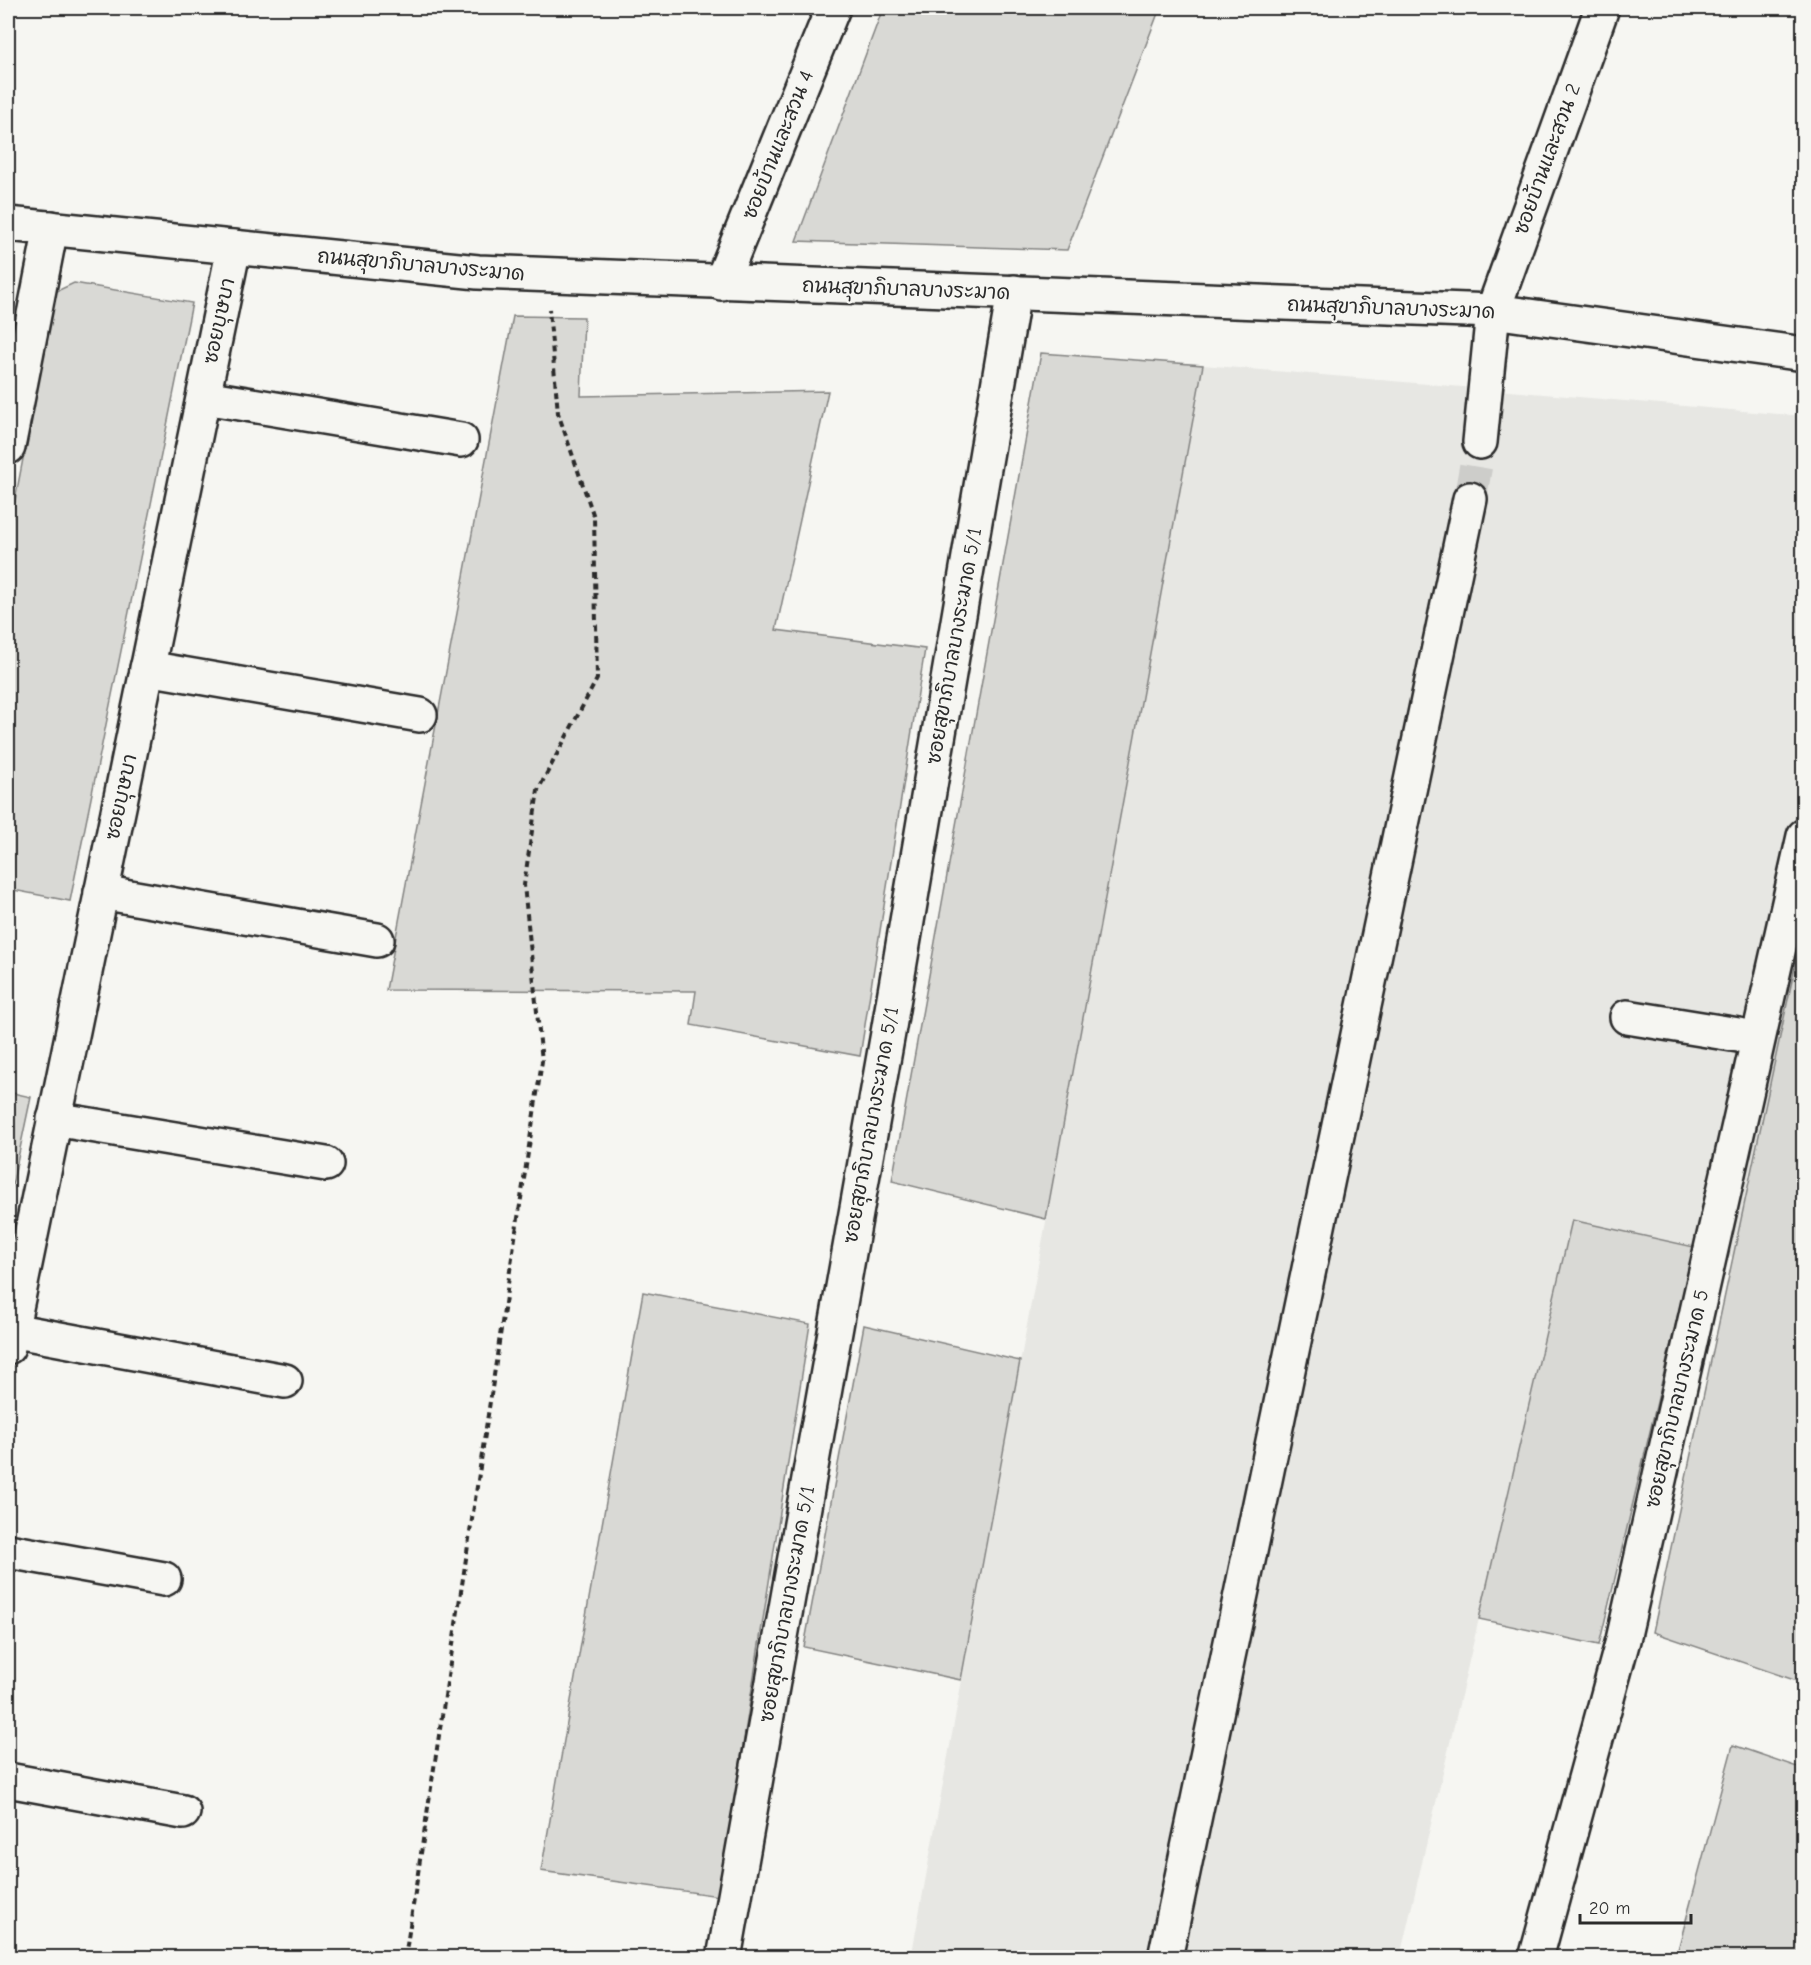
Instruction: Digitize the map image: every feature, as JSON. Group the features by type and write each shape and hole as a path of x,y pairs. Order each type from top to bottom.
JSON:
{"street":[{"name":"ซอยบ้านและสวน 4","path":"722,283 833,8"},
{"name":"ซอยบ้านและสวน 2","path":"1480,442 1493,310 1602,8"},
{"name":"ถนนสุขาภิบาลบางระมาด","path":"8,224 478,272 722,283 1493,310 1803,354"},
{"path":"8,447 51,228"},
{"name":"ซอยบุษบา","path":"9,1339 234,247"},
{"name":"ซอยสุขาภิบาลบางระมาด 5/1","path":"724,1958 888,1033 1014,292"},
{"path":"204,397 461,440"},
{"path":"1165,1958 1470,499"},
{"path":"147,668 420,715"},
{"name":"ซอยสุขาภิบาลบางระมาด 5","path":"1536,1958 1623,1640 1803,836"},
{"path":"101,892 377,940"},
{"path":"1628,1017 1757,1038"},
{"path":"54,1119 326,1164"},
{"path":"9,1339 285,1381"},
{"path":"8,1551 164,1579"},
{"path":"8,1780 183,1812"}],"path":[{"path":"405,1958 542,1061 524,885 538,790 597,679 594,517 558,413 547,275"}],"shaded area":[{"path":"883,8 1160,8 1067,250 796,241"},
{"path":"74,283 192,303 70,901 8,889 8,537 55,292"},
{"path":"513,316 584,317 581,396 828,391 776,630 925,649 860,1056 691,1025 696,991 386,990"},
{"path":"1041,353 1203,365 1046,1219 892,1181"},
{"path":"1203,365 1803,416 1803,929 1733,1257 1572,1220 1400,1957 911,1958"},
{"path":"1803,929 1803,1683 1653,1632"},
{"path":"8,1092 31,1097 8,1205"},
{"path":"1572,1220 1694,1247 1599,1645 1479,1619"},
{"path":"643,1292 810,1324 719,1896 541,1871"},
{"path":"864,1325 1020,1361 961,1680 804,1647"},
{"path":"1733,1745 1803,1769 1803,1957 1676,1957"}],"tunnel":[{"path":"1470,499 1480,442"}]}
